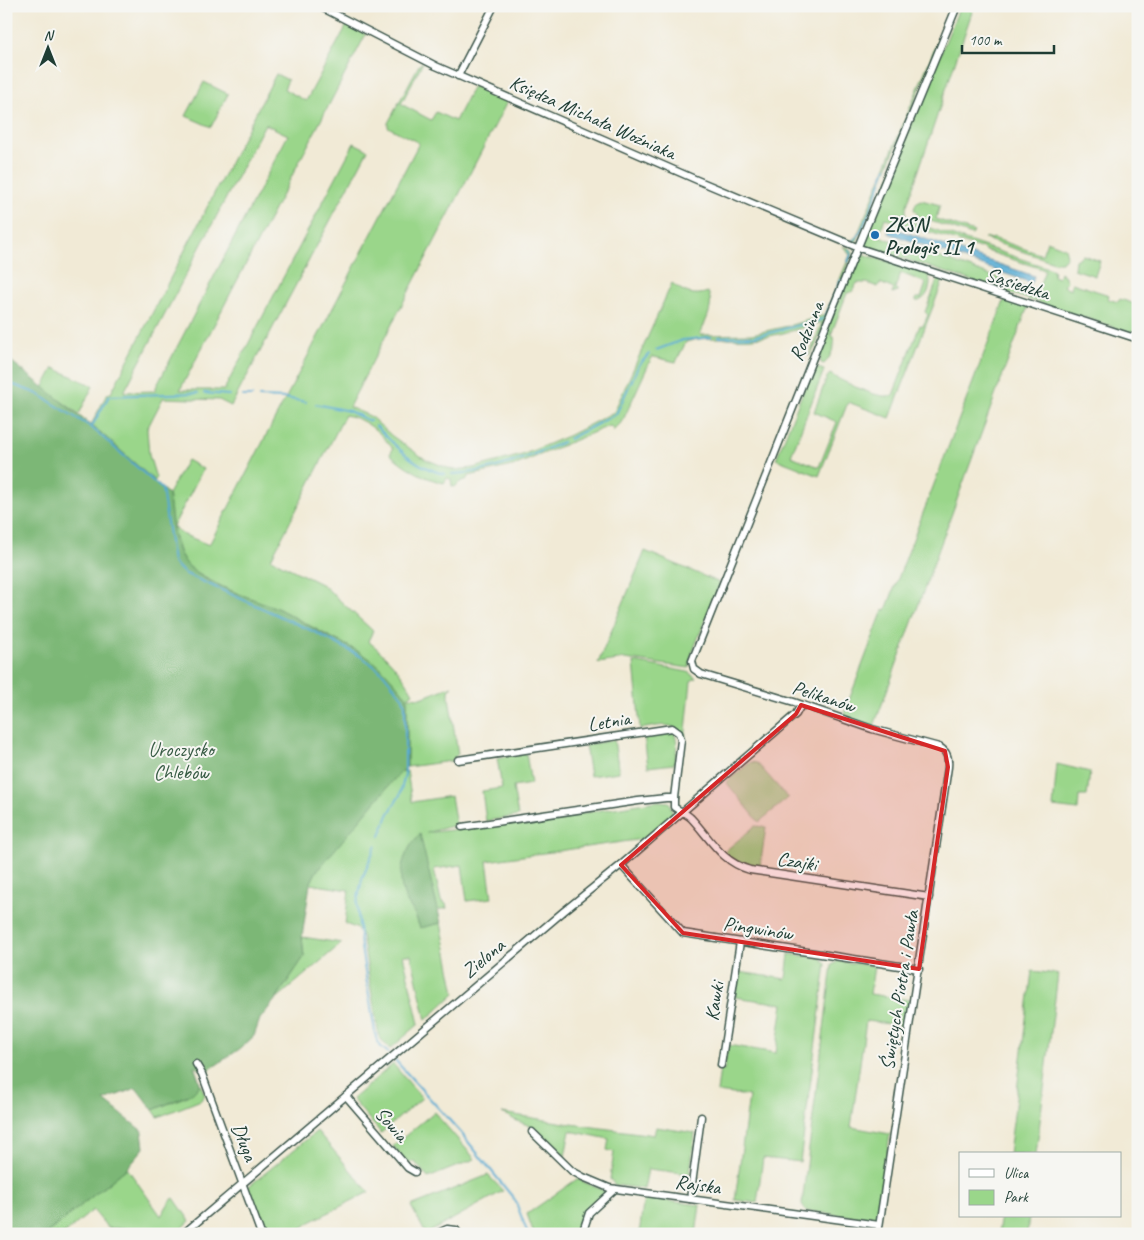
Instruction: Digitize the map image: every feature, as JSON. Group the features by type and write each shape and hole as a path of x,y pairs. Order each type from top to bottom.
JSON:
{"street":[{"name":"Księdza Michała Woźniaka","path":"319,6 458,76 705,184 858,248"},
{"path":"458,76 494,6"},
{"name":"Rodzinna","path":"694,668 692,661 832,310 957,6"},
{"name":"Sąsiedzka","path":"858,248 1138,339"},
{"name":"Pelikanów","path":"694,668 701,674 872,729 939,747 945,751"},
{"name":"Zielona","path":"183,1234 242,1182 683,812 796,714 801,705"},
{"name":"Letnia","path":"458,760 672,728 677,730 682,740 674,798"},
{"name":"Świętych Piotra i Pawła","path":"878,1234 948,767 949,759 945,751"},
{"path":"462,827 666,798 674,798 674,807 683,812"},
{"name":"Czajki","path":"683,812 689,816 726,859 737,867 929,897"},
{"name":"Pingwinów","path":"621,865 683,933 919,969"},
{"name":"Kawki","path":"721,1065 740,942"},
{"name":"Długa","path":"196,1064 202,1074 261,1234"},
{"name":"Sowia","path":"346,1096 408,1168 415,1172"},
{"path":"690,1200 701,1117"},
{"name":"Rajska","path":"532,1132 572,1171 615,1190 879,1225"},
{"path":"582,1234 589,1213 615,1190"},
{"path":"436,1234 443,1230 452,1229 459,1234"}],"highlighted area":[{"path":"801,705 945,751 948,767 919,969 683,933 621,865 796,714"}],"green space":[{"path":"952,6 954,6 857,241 852,242 857,236"},
{"path":"960,6 974,6 906,208 906,216 897,213 896,216 907,218 912,222 1054,270 1053,276 1058,278 1060,272 1067,281 1063,286 1071,289 1072,283 1109,295 1108,299 1118,302 1120,299 1138,305 1138,335 868,247 864,245 865,238","holes":["885,218 1045,270 1037,292 879,236"]},
{"path":"347,25 366,34 180,390 224,390 354,143 368,150 231,406 219,400 163,398 147,429 149,455 156,478 155,481 91,425 107,394 111,393 276,74 288,80 284,89 306,101","holes":["265,124 288,135 154,391 124,392"]},
{"path":"423,62 401,104 431,120 436,112 455,121 473,86 508,100 349,407 370,416 392,436 425,459 453,470 473,468 522,455 570,435 614,412 672,283 689,293 708,292 710,309 700,335 752,334 825,315 850,255 843,246 851,249 853,253 810,355 807,355 810,354 822,322 762,337 702,339 686,342 676,362 652,357 624,418 613,431 612,427 609,426 516,465 469,476 455,487 452,486 451,479 447,478 444,483 422,475 402,464 390,454 393,449 372,427 360,420 345,415 271,559 323,585 373,631 368,641 388,659 404,679 413,693 408,697 421,698 452,686 449,691 449,698 458,754 451,761 407,767 407,697 385,672 362,654 279,609 249,599 215,583 200,575 186,564 179,552 172,527 168,494 187,460 203,469 173,527 182,534 209,545 419,143 388,127 388,123 419,65"},
{"path":"204,82 228,94 211,127 186,116"},
{"path":"921,200 940,205 936,219 974,232 972,235 919,217 914,209 916,203"},
{"path":"985,237 1042,255 1047,241 1065,248 1067,256 1062,262 1054,262 985,239"},
{"path":"862,254 925,272 930,279 928,290 925,297 916,301 916,298 921,298 926,283 901,273 895,288 898,291 892,293 894,289 880,283 878,287 867,283 857,283 852,292 847,293 831,335 834,337 833,348 826,362 824,364 821,363 820,355 828,328 858,257"},
{"path":"1083,255 1100,261 1095,276 1074,269 1075,260"},
{"path":"940,278 944,278 890,418 848,402 819,476 776,459 811,372 814,369 824,370 791,456 819,467 837,422 814,412 827,377 830,374 873,394 881,396 893,395 920,325 923,326 928,315 925,312 937,281"},
{"path":"1007,299 1028,306 874,726 843,716 883,610 886,610 1004,301"},
{"name":"Uroczysko Chlebów","path":"6,359 11,361 108,439 168,494 175,539 181,556 194,571 228,590 277,608 361,653 382,669 407,697 407,767 396,777 316,872 310,884 302,937 304,957 260,1019 254,1036 241,1048 206,1072 194,1066 200,1083 193,1093 153,1110 136,1088 104,1100 142,1131 144,1148 127,1168 46,1234 6,1234"},
{"path":"54,368 93,386 79,414 43,388"},
{"path":"645,551 720,583 691,656 689,668 625,659 598,663"},
{"path":"634,662 688,672 696,678 691,681 685,740 681,733 672,726 640,729"},
{"path":"668,732 674,733 676,741 677,748 674,764 648,767 644,736"},
{"path":"614,740 619,772 590,776 585,745"},
{"path":"526,753 531,784 513,787 518,816 486,821 482,791 502,788 497,758"},
{"path":"751,762 757,763 788,798 759,822 726,782"},
{"path":"1057,764 1090,772 1087,796 1079,796 1078,810 1053,807"},
{"path":"407,771 412,802 451,796 456,825 426,833 552,818 658,801 669,802 673,814 672,817 643,839 487,861 492,898 467,901 462,865 434,869 441,901 446,904 447,908 438,910 419,835 406,900 414,912 420,928 441,923 455,993 426,1020 411,955 403,955 419,1024 390,1049 379,1037 362,935 356,928 345,924 349,890 310,884 324,860 400,772"},
{"path":"755,826 766,827 760,867 740,864 724,852"},
{"path":"420,834 441,923 420,928 403,891 401,873 405,856"},
{"path":"302,937 342,943 275,1000 304,957"},
{"path":"789,954 821,958 826,964 800,1162 763,1158 757,1203 735,1200 749,1096 717,1092 720,1069 724,1070 728,1045 776,1053 783,1004 735,997 739,972 786,979"},
{"path":"838,961 874,966 870,994 910,1000 905,1026 866,1021 851,1127 890,1134 878,1215 874,1219 806,1211 802,1204 832,965"},
{"path":"1032,971 1058,974 1036,1152 1009,1152"},
{"path":"393,1064 422,1098 381,1133 352,1099"},
{"path":"200,1083 205,1095 201,1100 158,1117 153,1110 187,1096"},
{"path":"434,1112 475,1159 428,1178 415,1162 406,1162 393,1146"},
{"path":"502,1113 654,1135 656,1127 695,1133 690,1174 648,1169 644,1189 615,1185 610,1179 614,1152 607,1150 609,1139 570,1131 565,1156 535,1128"},
{"path":"317,1131 369,1192 310,1222 293,1234 265,1234 248,1187"},
{"path":"127,1168 161,1216 174,1198 190,1221 176,1234 130,1234 125,1228 108,1228 93,1210 64,1234 46,1234"},
{"path":"488,1175 503,1191 426,1234 411,1206"},
{"path":"577,1179 607,1192 585,1214 579,1234 534,1234 527,1214"},
{"path":"644,1198 700,1205 696,1234 639,1234"},
{"path":"1001,1218 1029,1218 1027,1234 998,1234"}],"water":[{"path":"890,227 1034,276 1032,283 888,233"}],"waterway":[{"path":"853,241 863,227 886,168"},
{"path":"848,262 851,254 849,250"},
{"path":"825,318 841,280"},
{"path":"719,337 755,336 823,319"},
{"path":"656,350 683,340 711,337"},
{"path":"569,439 616,414 639,365 649,354"},
{"path":"6,382 38,394 91,427 162,489 173,562 184,573 317,633 362,657 383,673 403,698 405,706 405,774 400,795 388,815 380,836"},
{"path":"92,426 109,396 198,393"},
{"path":"204,393 229,395"},
{"path":"243,396 252,396"},
{"path":"259,397 285,398 306,402"},
{"path":"316,404 349,411 370,421"},
{"path":"376,426 407,456 425,467 445,474"},
{"path":"452,474 481,471 495,467 563,442"},
{"path":"376,845 362,879 357,903 361,947 376,1038 381,1047 389,1053"},
{"path":"395,1060 461,1133 515,1200 528,1234"}],"place":[{"name":"ZKSN Prologis II 1","path":"875,235"}]}
